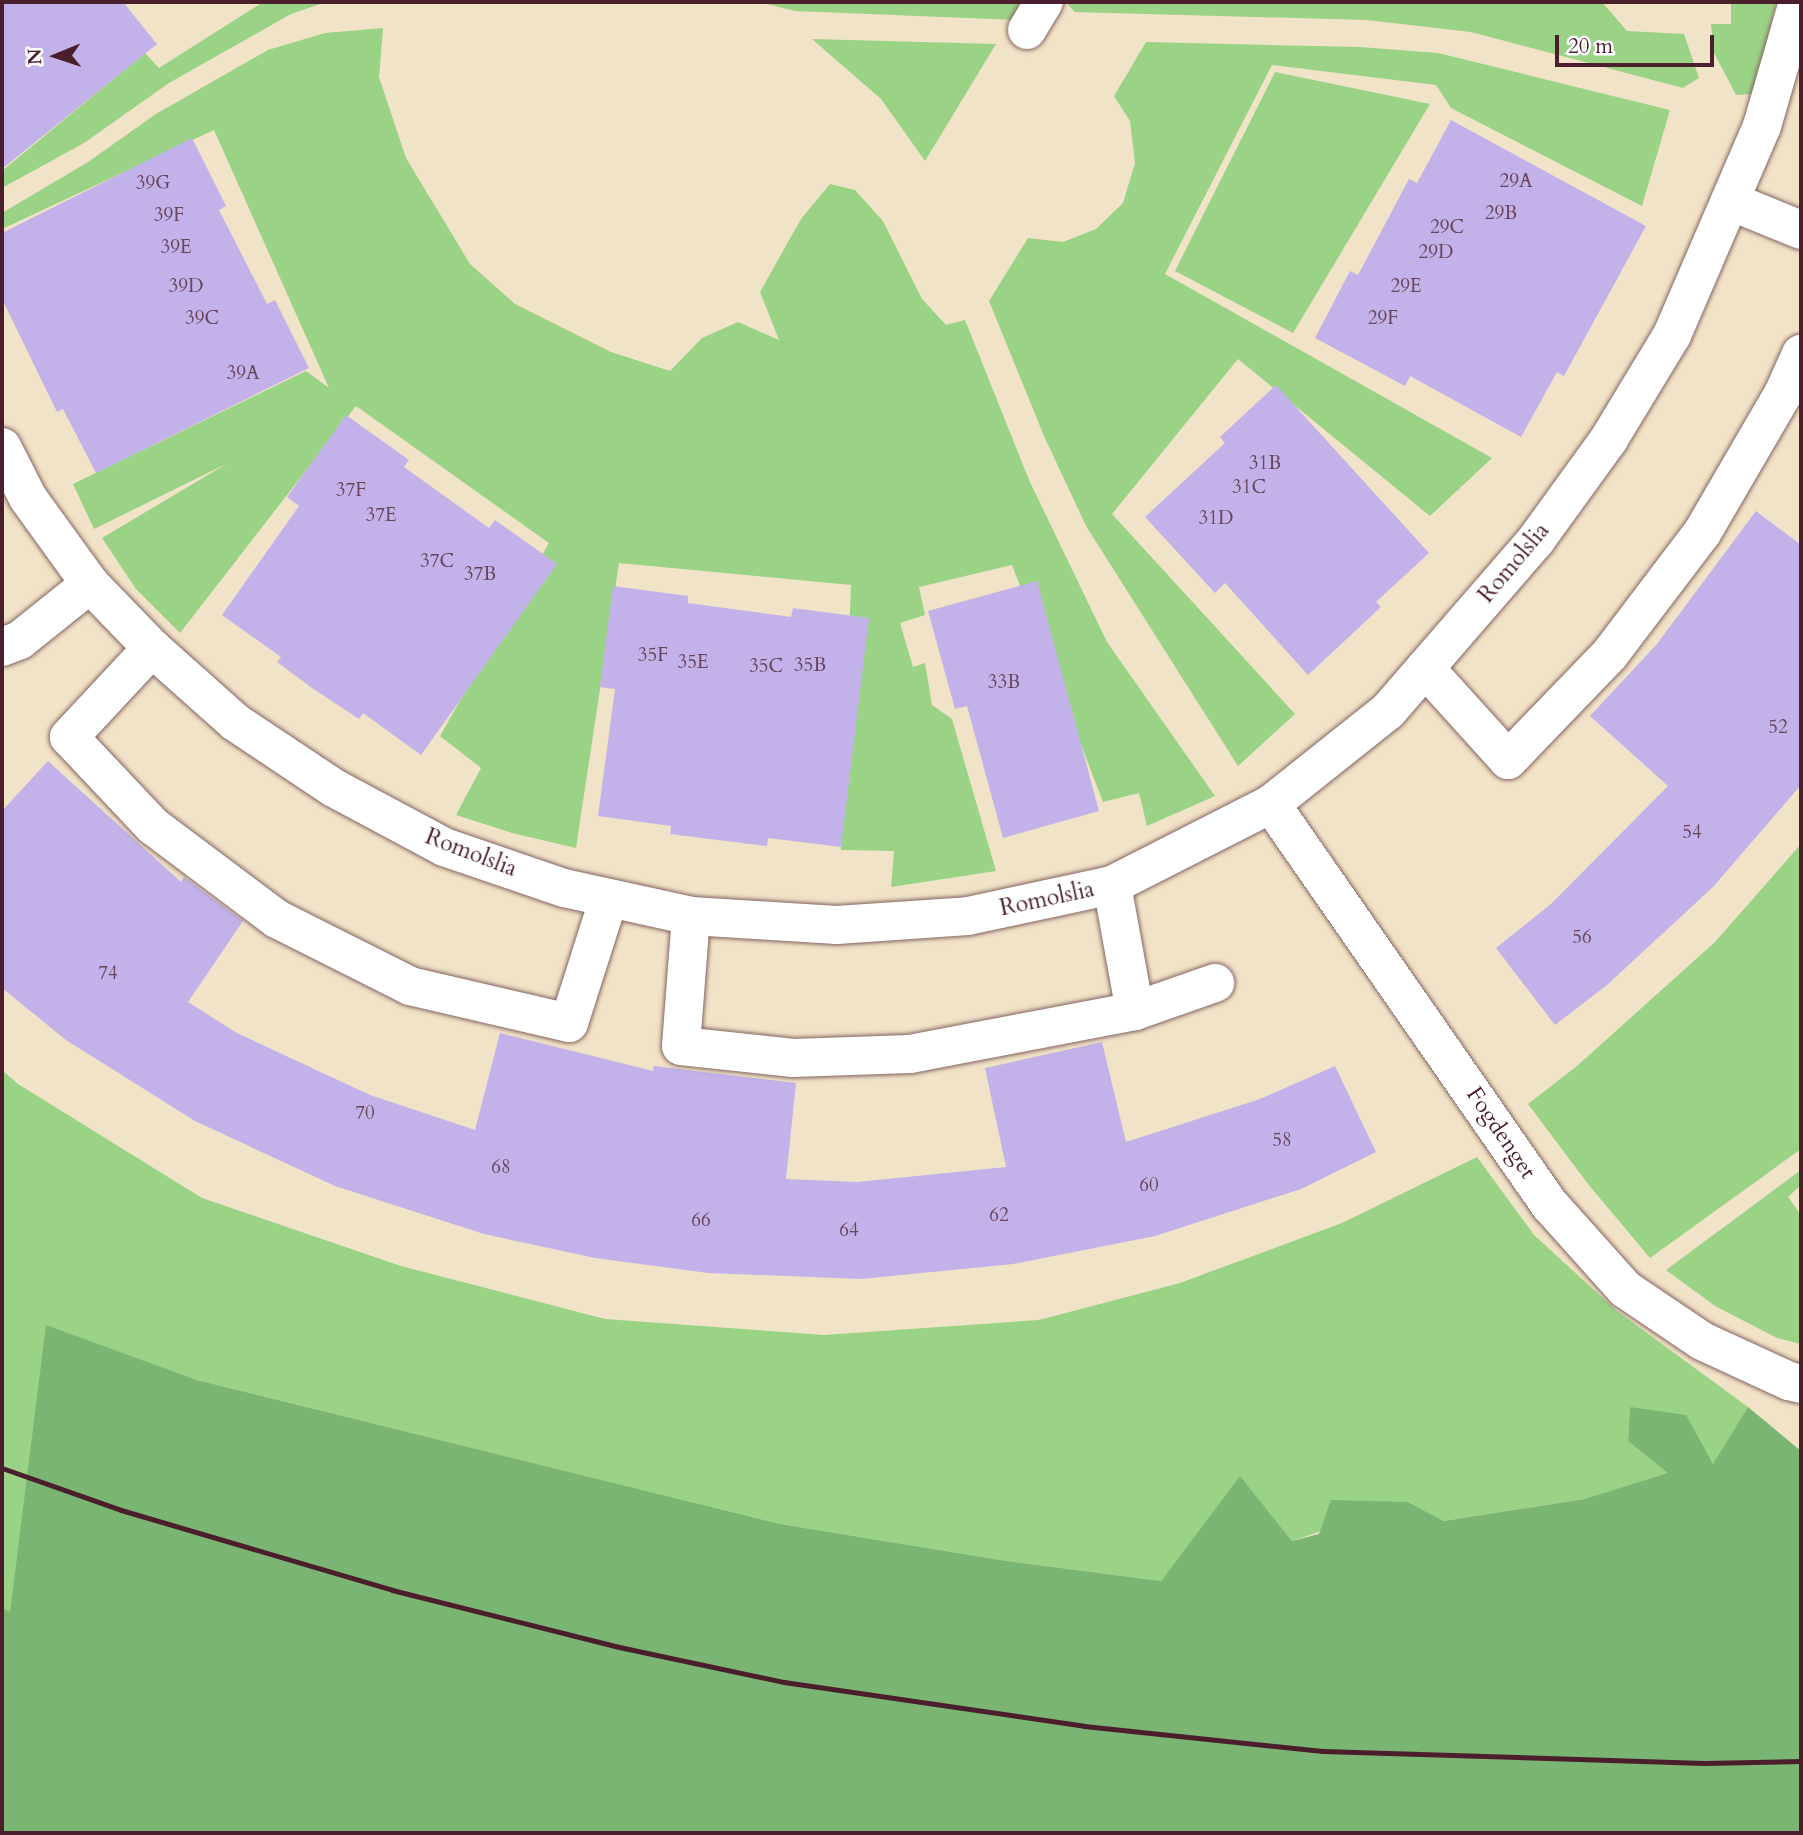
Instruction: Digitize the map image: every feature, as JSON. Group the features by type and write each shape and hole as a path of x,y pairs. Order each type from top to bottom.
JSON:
{"street":[{"name":"Romolslia","path":"2,447 28,498 90,584 152,648 235,723 334,788 444,847 564,888 691,916 837,925 968,916 1112,884 1271,804 1388,711 1536,540 1609,439 1672,335 1762,126 1798,2"},
{"path":"1730,201 1801,230"},
{"path":"1425,668 1507,760 1611,654 1702,533 1783,394 1801,354"},
{"path":"2,647 20,640 90,584"},
{"path":"152,648 69,737 153,826 277,919 410,986 569,1023 609,898"},
{"name":"Fogdenget","path":"1271,804 1550,1205 1625,1289 1702,1341 1801,1384"},
{"path":"1112,884 1135,1011"},
{"path":"691,916 681,1046 793,1058 910,1054 1135,1011 1215,983"}],"green space":[{"path":"263,2 326,2 291,14 169,83 84,143 2,188 2,171 145,53 159,68"},
{"path":"759,2 1027,2 1016,20 795,11"},
{"path":"1070,2 1602,2 1627,31 1684,34 1699,78 1683,88 1471,32 1366,20 1075,12 1068,5"},
{"path":"1731,2 1776,2 1754,94 1736,95 1714,53 1711,24 1731,24"},
{"path":"383,28 379,77 406,158 470,264 515,304 611,352 670,371 702,338 738,322 779,340 760,292 801,219 830,184 855,190 883,221 922,299 946,325 965,320 1029,480 1107,642 1215,796 1147,826 1139,793 1103,802 1012,565 919,587 925,615 900,623 913,667 925,663 932,705 952,719 996,871 891,887 894,851 841,850 851,585 619,563 576,848 512,833 456,815 481,768 440,736 549,543 356,406 180,633 136,589 102,538 228,463 94,529 73,484 306,371 329,388 214,130 2,229 2,213 88,162 156,114 268,50 325,33"},
{"path":"812,39 996,44 925,161 881,99"},
{"path":"1146,42 1360,47 1438,53 1670,110 1642,206 1451,108 1436,85 1272,65 1165,274 1492,458 1430,516 1238,359 1112,514 1295,714 1238,766 1086,526 1044,436 989,301 1028,238 1063,242 1096,229 1123,203 1135,163 1130,121 1114,96"},
{"path":"1275,72 1430,104 1293,333 1175,271"},
{"path":"1801,844 1801,1149 1650,1258 1588,1184 1528,1104 1577,1066 1715,942"},
{"path":"2,1070 18,1084 202,1198 401,1266 605,1319 824,1335 1039,1320 1180,1283 1342,1223 1477,1157 1534,1235 1617,1311 1748,1407 1713,1465 1630,1407 1628,1441 1669,1473 1584,1499 1444,1521 1408,1502 1292,1541 1240,1477 1161,1581 1007,1561 780,1524 197,1380 47,1326 10,1613 2,1608"},
{"path":"1801,1170 1801,1185 1788,1197 1801,1215 1801,1344 1777,1338 1715,1306 1666,1270"},
{"path":"46,1325 197,1380 780,1524 1007,1561 1161,1581 1240,1476 1292,1541 1319,1534 1331,1500 1408,1502 1444,1521 1584,1499 1668,1473 1628,1441 1630,1407 1686,1415 1713,1464 1748,1407 1801,1451 1801,1833 2,1833 2,1608 10,1612"}],"building":[{"path":"2,2 123,2 157,44 2,169"},
{"path":"1451,120 1646,226 1564,376 1557,372 1521,437 1410,376 1405,386 1315,338 1350,271 1358,275 1409,179 1417,183"},
{"path":"192,138 226,206 219,210 267,304 275,300 309,368 96,473 63,409 57,412 2,299 2,233"},
{"path":"1276,385 1429,553 1376,602 1381,607 1308,675 1225,583 1215,593 1145,517 1225,443 1220,437"},
{"path":"346,415 409,460 404,467 489,528 495,520 557,564 421,755 363,713 359,719 312,688 277,662 281,657 222,615 299,506 287,497"},
{"path":"1756,511 1801,545 1801,785 1713,887 1607,985 1555,1025 1496,948 1551,904 1668,786 1590,716 1657,644"},
{"path":"1037,581 1099,811 1003,838 967,706 955,709 928,611"},
{"path":"613,586 688,596 688,603 791,617 793,608 869,618 841,847 768,838 767,846 670,834 671,826 598,816 615,689 600,687"},
{"path":"48,761 181,882 184,877 243,921 188,1002 237,1033 370,1095 475,1130 500,1033 653,1071 654,1066 796,1083 786,1179 857,1182 1006,1167 985,1068 1102,1042 1126,1142 1260,1099 1335,1066 1376,1152 1301,1189 1155,1236 1013,1264 861,1279 708,1273 595,1258 484,1234 335,1186 195,1121 66,1040 2,988 2,811"}],"railway":[{"path":"2,1468 121,1510 392,1590 619,1647 784,1682 1084,1726 1323,1751 1704,1763 1801,1761"}]}
